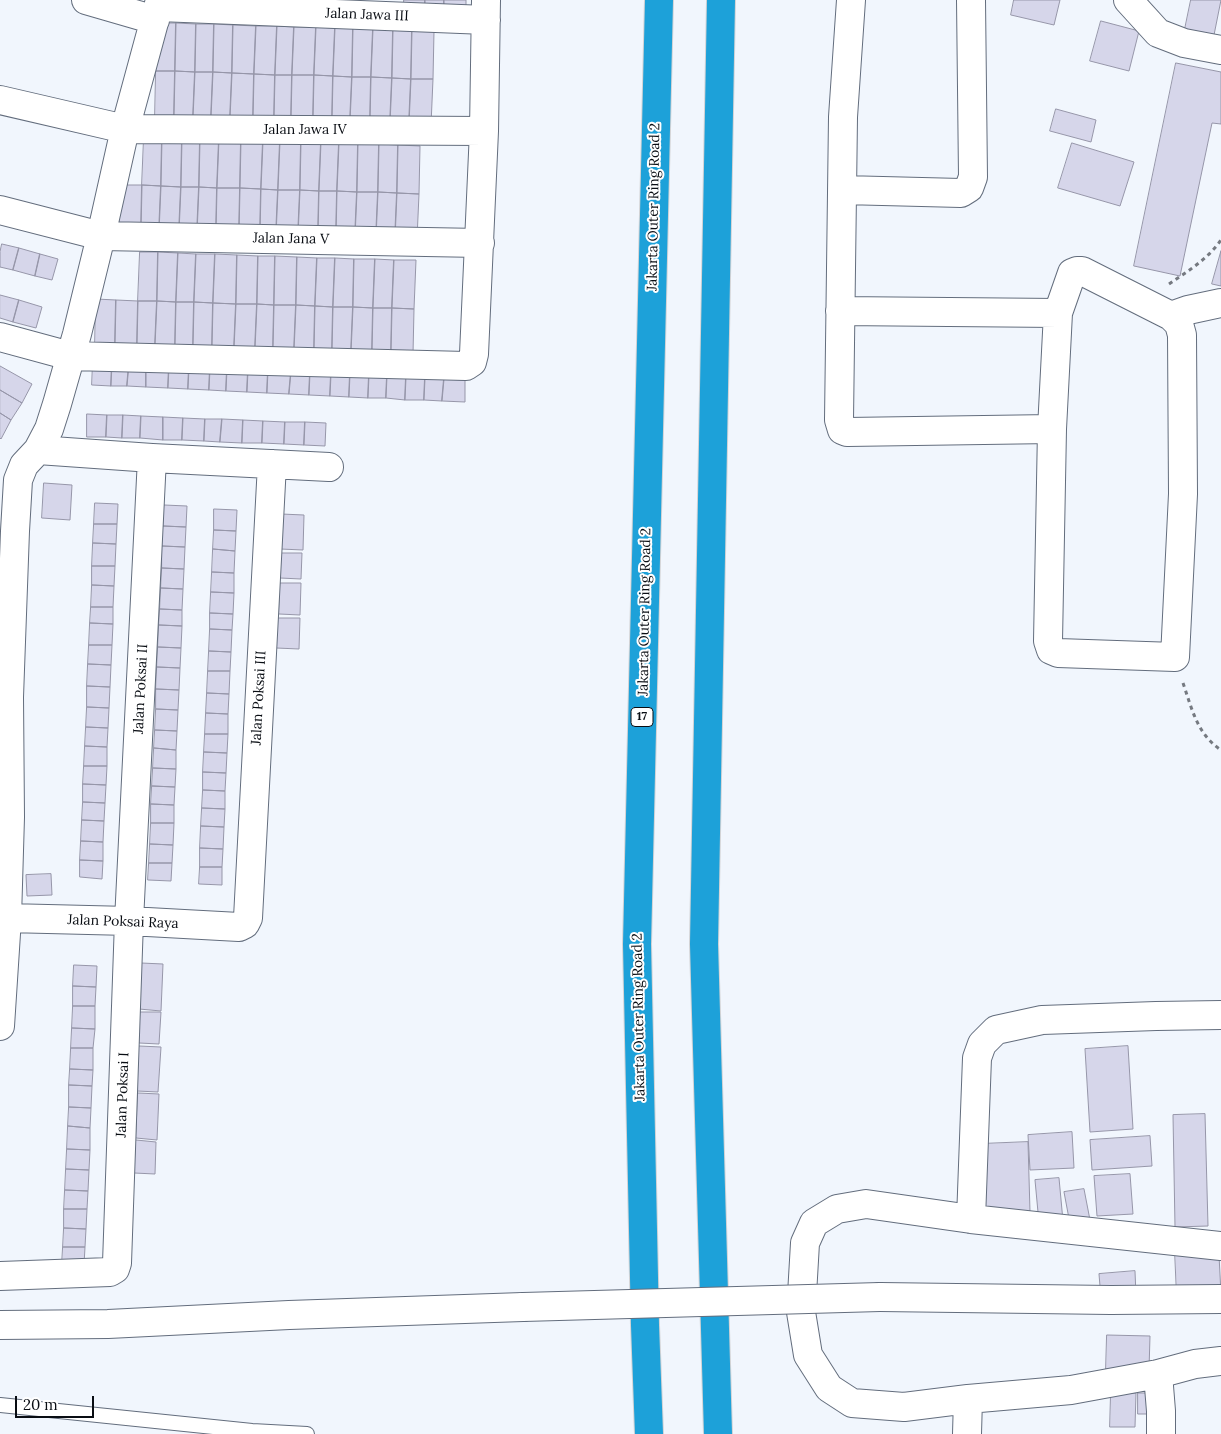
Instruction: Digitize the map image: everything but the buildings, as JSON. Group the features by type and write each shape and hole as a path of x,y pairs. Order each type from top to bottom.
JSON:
{"highway":[{"name":"Jakarta Outer Ring Road 2","path":"649,1434 637,944 659,0"},
{"path":"718,1434 704,944 721,0"}],"street":[{"name":"Jalan Jawa III","path":"86,0 158,9 486,10"},
{"path":"851,0 843,117 839,420 842,430 847,432 1052,429"},
{"path":"843,190 962,193 969,188 973,177 971,0"},
{"path":"1128,0 1158,33 1184,43 1221,50"},
{"path":"0,1026 7,918 5,696 18,480 24,465 38,450 49,428 77,334 102,236 125,129 158,9"},
{"path":"0,337 70,356 466,366 472,362 480,243 486,10"},
{"name":"Jalan Jawa IV","path":"0,100 125,129 484,131"},
{"name":"Jalan Jana V","path":"0,210 102,236 480,243"},
{"path":"1082,271 1170,316 1179,324 1182,334 1183,494 1175,657 1058,653 1051,650 1048,641 1052,429 1058,313 1072,273 1082,271"},
{"path":"1170,316 1221,303"},
{"path":"840,311 1058,313"},
{"path":"38,450 152,458 330,466"},
{"name":"Jalan Poksai II","path":"129,921 152,458"},
{"name":"Jalan Poksai III","path":"239,927 245,924 248,918 272,464"},
{"name":"Jalan Poksai Raya","path":"7,918 129,921 239,927"},
{"name":"Jalan Poksai I","path":"0,1276 110,1272 115,1269 117,1263 129,921"},
{"path":"971,1219 977,1058 982,1044 996,1030 1042,1020 1221,1015"},
{"path":"1221,1246 971,1219 866,1204 837,1210 814,1223 805,1243 801,1312 808,1355 829,1388 852,1403 904,1406 1071,1390 1158,1374 1195,1364 1221,1361"},
{"path":"0,1326 108,1324 290,1315 523,1307 880,1297 1111,1300 1221,1299"},
{"path":"1158,1374 1161,1434"},
{"path":"967,1434 968,1399"}],"lane":[{"path":"0,1405 252,1431 307,1434"}],"path":[{"path":"1144,302 1194,268 1214,250 1221,240"},
{"path":"1175,657 1196,723 1204,735 1221,750"}]}
